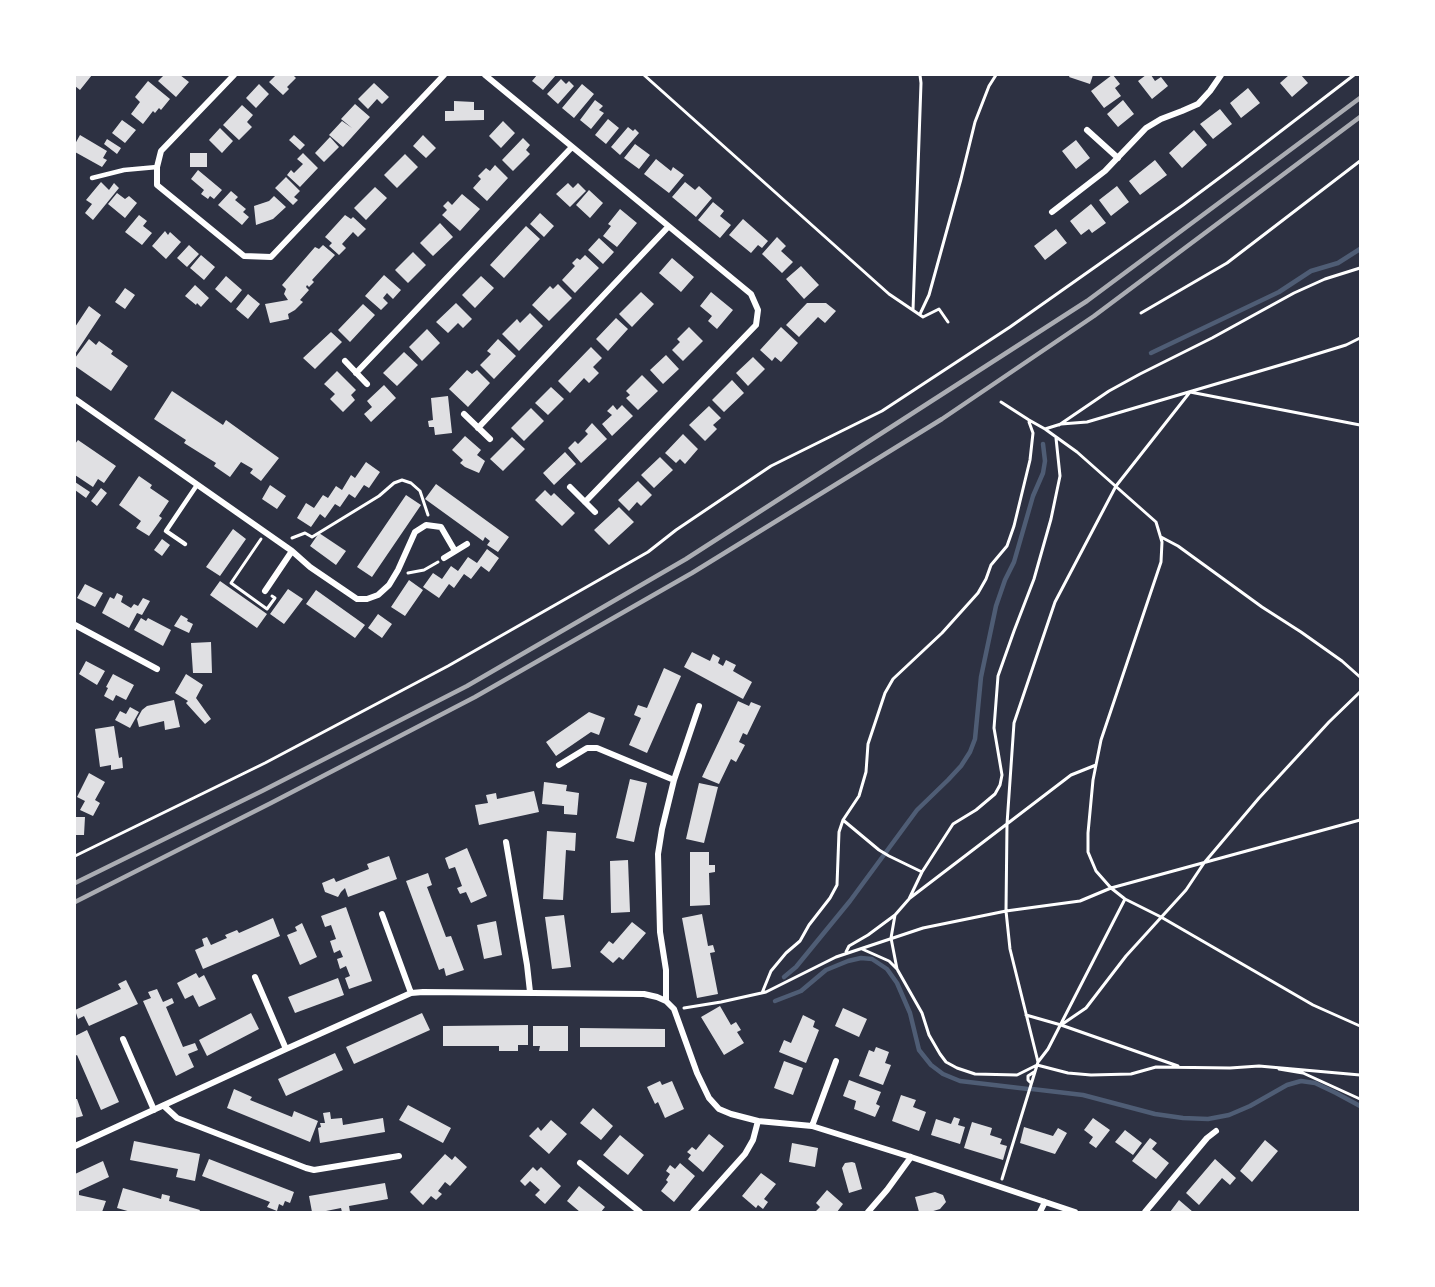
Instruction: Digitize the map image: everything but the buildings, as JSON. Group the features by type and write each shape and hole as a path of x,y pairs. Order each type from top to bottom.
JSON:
{"street":[{"path":"234,75 161,151 157,167 157,185 243,256 271,256 444,75"},
{"path":"485,75 751,294 758,310 756,324 585,502"},
{"path":"1052,212 1105,171 1146,128 1161,119 1198,104 1221,75"},
{"path":"1087,130 1118,158"},
{"path":"356,372 572,147"},
{"path":"478,428 668,227"},
{"path":"345,362 367,384"},
{"path":"75,399 357,598 367,599 378,595 389,585 415,532 426,525 441,527 455,551"},
{"path":"464,414 490,440"},
{"path":"570,487 595,512"},
{"path":"444,558 467,544"},
{"path":"265,591 292,551"},
{"path":"75,625 157,669"},
{"path":"666,1001 666,970 660,932 658,854 674,780 699,706"},
{"path":"558,765 587,748 597,748 674,780"},
{"path":"506,842 530,992"},
{"path":"382,914 411,993"},
{"path":"255,977 286,1049"},
{"path":"75,1146 411,993 644,994 666,1001 674,1009 709,1098 719,1108 731,1114 758,1121 812,1126 1075,1212"},
{"path":"123,1039 154,1110"},
{"path":"812,1126 836,1061"},
{"path":"164,1107 177,1118 314,1170 399,1156"},
{"path":"693,1212 745,1154 753,1140 758,1121"},
{"path":"1145,1212 1207,1138 1216,1131"},
{"path":"868,1212 911,1157"},
{"path":"580,1163 640,1212"},
{"path":"1040,1212 1045,1202"}],"lane":[{"path":"92,178 124,170 157,167"},
{"path":"184,544 166,531 197,485"}],"path":[{"path":"644,75 889,294 924,317 939,309 948,322"},
{"path":"913,310 920,75"},
{"path":"920,314 935,273 975,122 989,86 996,75"},
{"path":"75,856 265,763 448,666 648,552 676,530 771,466 882,411 1010,327 1183,205 1354,75"},
{"path":"1141,313 1227,263 1360,161"},
{"path":"1059,425 1109,391 1294,293 1325,279 1360,268"},
{"path":"1045,429 1087,422 1294,361 1346,345 1360,338"},
{"path":"1190,392 1360,425"},
{"path":"1037,1064 1010,949 1006,911 1006,824 1014,723 1055,602 1116,486 1190,392"},
{"path":"1001,402 1077,452 1156,522 1162,542 1161,562 1101,740 1088,833 1088,852 1096,871 1110,888 1125,899 1161,917 1313,1005 1360,1026"},
{"path":"762,993 771,971 800,941 837,885 839,832 843,820 859,796 866,772 868,744 885,693 893,679 942,633 978,593 991,565 1006,546 1014,526 1030,460 1033,433 1029,420"},
{"path":"909,899 922,872 953,824 976,810 994,794 1000,785 1002,775 994,728 998,676 1034,579 1052,519 1060,476 1055,436"},
{"path":"279,543 305,533 312,537 402,480 411,483 420,491 431,526"},
{"path":"265,591 275,598 267,609 231,583 266,533"},
{"path":"1160,536 1178,546 1342,661 1360,677"},
{"path":"398,570 409,573 424,570 444,558"},
{"path":"1061,1025 1086,1008 1126,956 1185,891 1204,863 1259,798 1360,692"},
{"path":"845,954 849,946 895,915 909,899 1071,775 1096,765"},
{"path":"843,820 879,850 922,872"},
{"path":"674,1009 762,993 836,957 923,928 1006,911 1080,901 1110,888 1360,820"},
{"path":"999,1187 1037,1064 1061,1025 1125,899"},
{"path":"895,915 891,938 897,969"},
{"path":"860,948 889,961 897,969 922,1013 928,1035 946,1062 975,1074 1017,1075 1037,1064 1068,1073 1091,1075 1131,1074 1156,1067 1259,1066 1360,1074"},
{"path":"1026,1015 1182,1067"},
{"path":"1259,1066 1303,1073 1360,1099"}],"waterway":[{"path":"1151,353 1279,292 1311,271 1338,263 1360,249"},
{"path":"784,977 796,967 850,901 917,810 961,766 970,752 975,739 981,677 996,606 1014,562 1033,496 1043,473 1045,461 1043,444"},
{"path":"775,1001 801,991 826,970 848,961 861,958 872,959 887,969 897,983 910,1013 919,1050 931,1065 943,1074 960,1081 1028,1089"},
{"path":"1032,1089 1083,1095 1155,1114 1208,1119 1229,1115 1287,1085 1301,1081 1315,1083 1360,1106"}],"railway":[{"path":"75,883 467,686 686,559 1087,301 1360,98"},
{"path":"75,902 475,697 692,573 942,419 1094,316 1360,117"}]}
